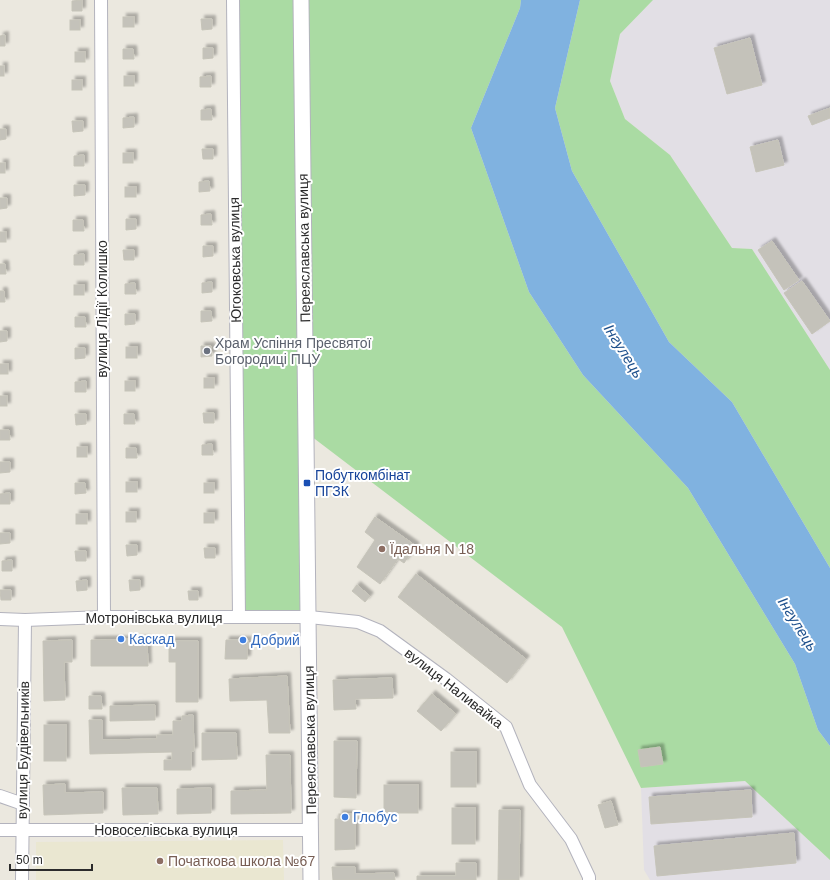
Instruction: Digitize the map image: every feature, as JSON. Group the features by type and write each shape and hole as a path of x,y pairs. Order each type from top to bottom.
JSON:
{"street":[{"name":"вулиця Лідії Колишко","path":"101,0 104,618"},
{"name":"Югоковська вулиця","path":"233,0 238,617"},
{"name":"Переяславська вулиця","path":"301,0 311,880"},
{"name":"Мотронівська вулиця","path":"0,619 309,617"},
{"name":"вулиця Наливайка","path":"309,617 358,622 380,631 446,679 506,727 530,785 570,839 589,877 589,880"},
{"name":"вулиця Будівельників","path":"22,880 25,620"},
{"path":"0,796 23,804"},
{"name":"Новоселівська вулиця","path":"0,830 310,830"}],"shaded area":[{"path":"653,0 830,0 830,370 752,249 732,248 670,155 625,119 610,81 620,34"},
{"path":"745,781 830,860 830,880 650,880 644,870 641,788"},
{"name":"Початкова школа №67","path":"283,840 284,880 36,880 36,842"}],"green space":[{"path":"234,0 521,0 520,8 471,128 529,292 583,375 688,488 795,664 818,730 830,746 830,860 745,781 641,788 562,627 307,433 309,617 239,617"},
{"path":"580,0 653,0 620,34 610,81 625,119 670,155 732,248 752,249 830,370 830,568 732,402 669,342 572,171 555,108"}],"water":[{"name":"Інгулець","path":"521,0 580,0 555,108 572,171 669,342 732,402 830,568 830,746 818,730 795,664 688,488 583,375 529,292 471,128 520,8"}],"building":[{"path":"82,0 82,11 72,11 72,1"},
{"path":"123,17 134,17 134,27 123,27"},
{"path":"201,19 212,19 212,29 202,30"},
{"path":"70,20 80,20 80,30 70,30"},
{"path":"5,35 5,46 0,46 0,36"},
{"path":"750,38 762,85 727,94 714,48"},
{"path":"203,48 213,48 213,58 203,59"},
{"path":"123,49 133,49 134,59 123,59"},
{"path":"75,52 85,52 85,62 75,62"},
{"path":"0,66 4,66 4,76 0,76"},
{"path":"124,76 134,76 134,86 124,86"},
{"path":"211,76 211,87 200,87 200,77"},
{"path":"72,80 82,80 82,90 72,90"},
{"path":"830,108 830,118 812,125 808,116"},
{"path":"211,109 212,120 201,120 201,110"},
{"path":"134,117 134,127 123,128 123,118"},
{"path":"72,121 83,121 83,131 73,132"},
{"path":"0,129 6,129 6,139 0,140"},
{"path":"778,140 784,165 756,172 750,147"},
{"path":"202,149 213,149 213,159 203,159"},
{"path":"123,153 133,153 133,163 123,163"},
{"path":"84,155 84,166 74,166 74,156"},
{"path":"0,163 5,163 5,173 0,173"},
{"path":"209,181 210,191 199,192 199,182"},
{"path":"74,185 85,185 85,195 74,196"},
{"path":"125,187 136,187 136,197 125,197"},
{"path":"0,198 7,198 7,208 0,209"},
{"path":"211,214 212,225 201,225 201,215"},
{"path":"126,219 136,219 136,229 126,230"},
{"path":"73,220 83,220 84,231 73,231"},
{"path":"0,232 6,232 6,242 0,242"},
{"path":"772,241 799,280 784,290 758,250"},
{"path":"203,246 213,246 213,256 203,257"},
{"path":"123,250 134,250 134,260 124,260"},
{"path":"84,254 84,265 74,265 74,255"},
{"path":"0,264 5,264 6,274 0,274"},
{"path":"802,281 830,321 812,334 784,293"},
{"path":"212,282 212,292 202,293 202,283"},
{"path":"135,283 136,294 125,294 125,284"},
{"path":"74,285 84,285 84,295 74,295"},
{"path":"0,291 4,291 5,302 0,302"},
{"path":"201,311 211,311 212,321 201,322"},
{"path":"125,314 135,314 135,324 125,325"},
{"path":"75,317 85,317 86,327 75,327"},
{"path":"0,331 7,331 7,341 0,342"},
{"path":"201,346 211,346 212,356 201,357"},
{"path":"126,347 137,347 137,358 126,358"},
{"path":"75,348 85,348 85,358 75,359"},
{"path":"0,364 8,364 8,374 0,374"},
{"path":"204,378 214,378 214,388 204,388"},
{"path":"86,381 86,392 75,392 75,382"},
{"path":"125,381 135,381 135,391 125,391"},
{"path":"0,396 7,396 7,406 0,406"},
{"path":"203,413 214,413 214,423 204,423"},
{"path":"75,414 86,414 86,424 76,425"},
{"path":"124,414 134,414 135,424 124,424"},
{"path":"0,430 9,430 10,440 0,440"},
{"path":"212,444 213,455 202,455 202,445"},
{"path":"77,447 87,447 87,457 77,457"},
{"path":"126,448 136,448 137,458 126,458"},
{"path":"0,462 10,462 10,472 0,473"},
{"path":"126,482 137,482 137,492 126,492"},
{"path":"75,483 85,483 86,493 75,494"},
{"path":"204,483 214,483 214,493 204,493"},
{"path":"10,493 10,504 0,504 0,494"},
{"path":"126,512 136,512 136,522 126,522"},
{"path":"204,513 214,513 214,523 204,523"},
{"path":"76,514 87,514 87,524 76,524"},
{"path":"375,517 416,546 404,563 398,559 380,584 357,567 375,540 365,532"},
{"path":"0,533 10,533 10,543 0,544"},
{"path":"126,545 137,545 137,555 127,556"},
{"path":"204,548 215,548 215,558 205,558"},
{"path":"75,551 86,551 86,561 76,561"},
{"path":"12,560 12,571 2,571 2,561"},
{"path":"416,574 526,659 507,683 398,597"},
{"path":"87,580 87,590 77,591 76,581"},
{"path":"129,580 140,580 140,590 130,591"},
{"path":"357,585 370,596 365,602 352,591"},
{"path":"0,590 11,590 11,600 1,600"},
{"path":"188,591 198,591 198,600 189,600"},
{"path":"147,639 148,666 91,666 91,640"},
{"path":"72,640 72,662 64,662 65,700 44,701 43,641"},
{"path":"226,640 248,640 247,659 225,659"},
{"path":"169,641 198,641 198,702 176,702 176,662 169,662"},
{"path":"287,676 290,733 269,733 267,700 230,701 229,679"},
{"path":"392,678 393,698 355,699 356,709 334,710 333,680"},
{"path":"432,694 456,714 441,731 417,711"},
{"path":"89,696 101,696 102,709 89,709"},
{"path":"155,705 155,720 110,721 110,706"},
{"path":"193,715 194,751 191,751 191,770 164,770 164,760 172,760 172,752 90,754 89,720 102,720 102,740 157,739 157,735 173,735 173,721 182,721 182,716"},
{"path":"44,725 66,725 66,761 44,761"},
{"path":"202,733 236,733 237,759 202,760"},
{"path":"334,741 357,741 356,798 334,797"},
{"path":"660,747 663,764 641,767 638,750"},
{"path":"451,752 476,752 476,787 451,787"},
{"path":"266,755 290,755 291,813 231,814 231,791 267,790"},
{"path":"65,784 65,793 103,792 103,813 44,815 43,785"},
{"path":"384,785 418,785 418,813 384,813"},
{"path":"122,788 157,788 158,814 123,815"},
{"path":"211,788 211,813 177,814 177,789"},
{"path":"751,790 752,817 651,824 649,797"},
{"path":"611,801 618,825 605,828 598,805"},
{"path":"452,808 475,808 475,844 452,844"},
{"path":"499,810 520,810 519,880 498,880"},
{"name":"Глобус","path":"339,814 351,814 351,819 339,819"},
{"path":"335,819 355,819 355,849 335,850"},
{"path":"794,833 796,863 657,876 654,846"},
{"path":"456,863 476,863 476,880 417,880 417,876 456,876"},
{"path":"332,867 355,867 355,874 394,873 395,880 333,880"}],"place":[{"name":"Храм Успіння Пресвятої Богородиці ПЦУ","path":"207,351"},
{"name":"Побуткомбінат ПГЗК","path":"307,483"},
{"name":"Їдальня N 18","path":"382,549"},
{"name":"Каскад","path":"121,639"},
{"name":"Добрий","path":"243,640"},
{"name":"Глобус","path":"345,817"},
{"name":"Початкова школа №67","path":"160,861"}]}
